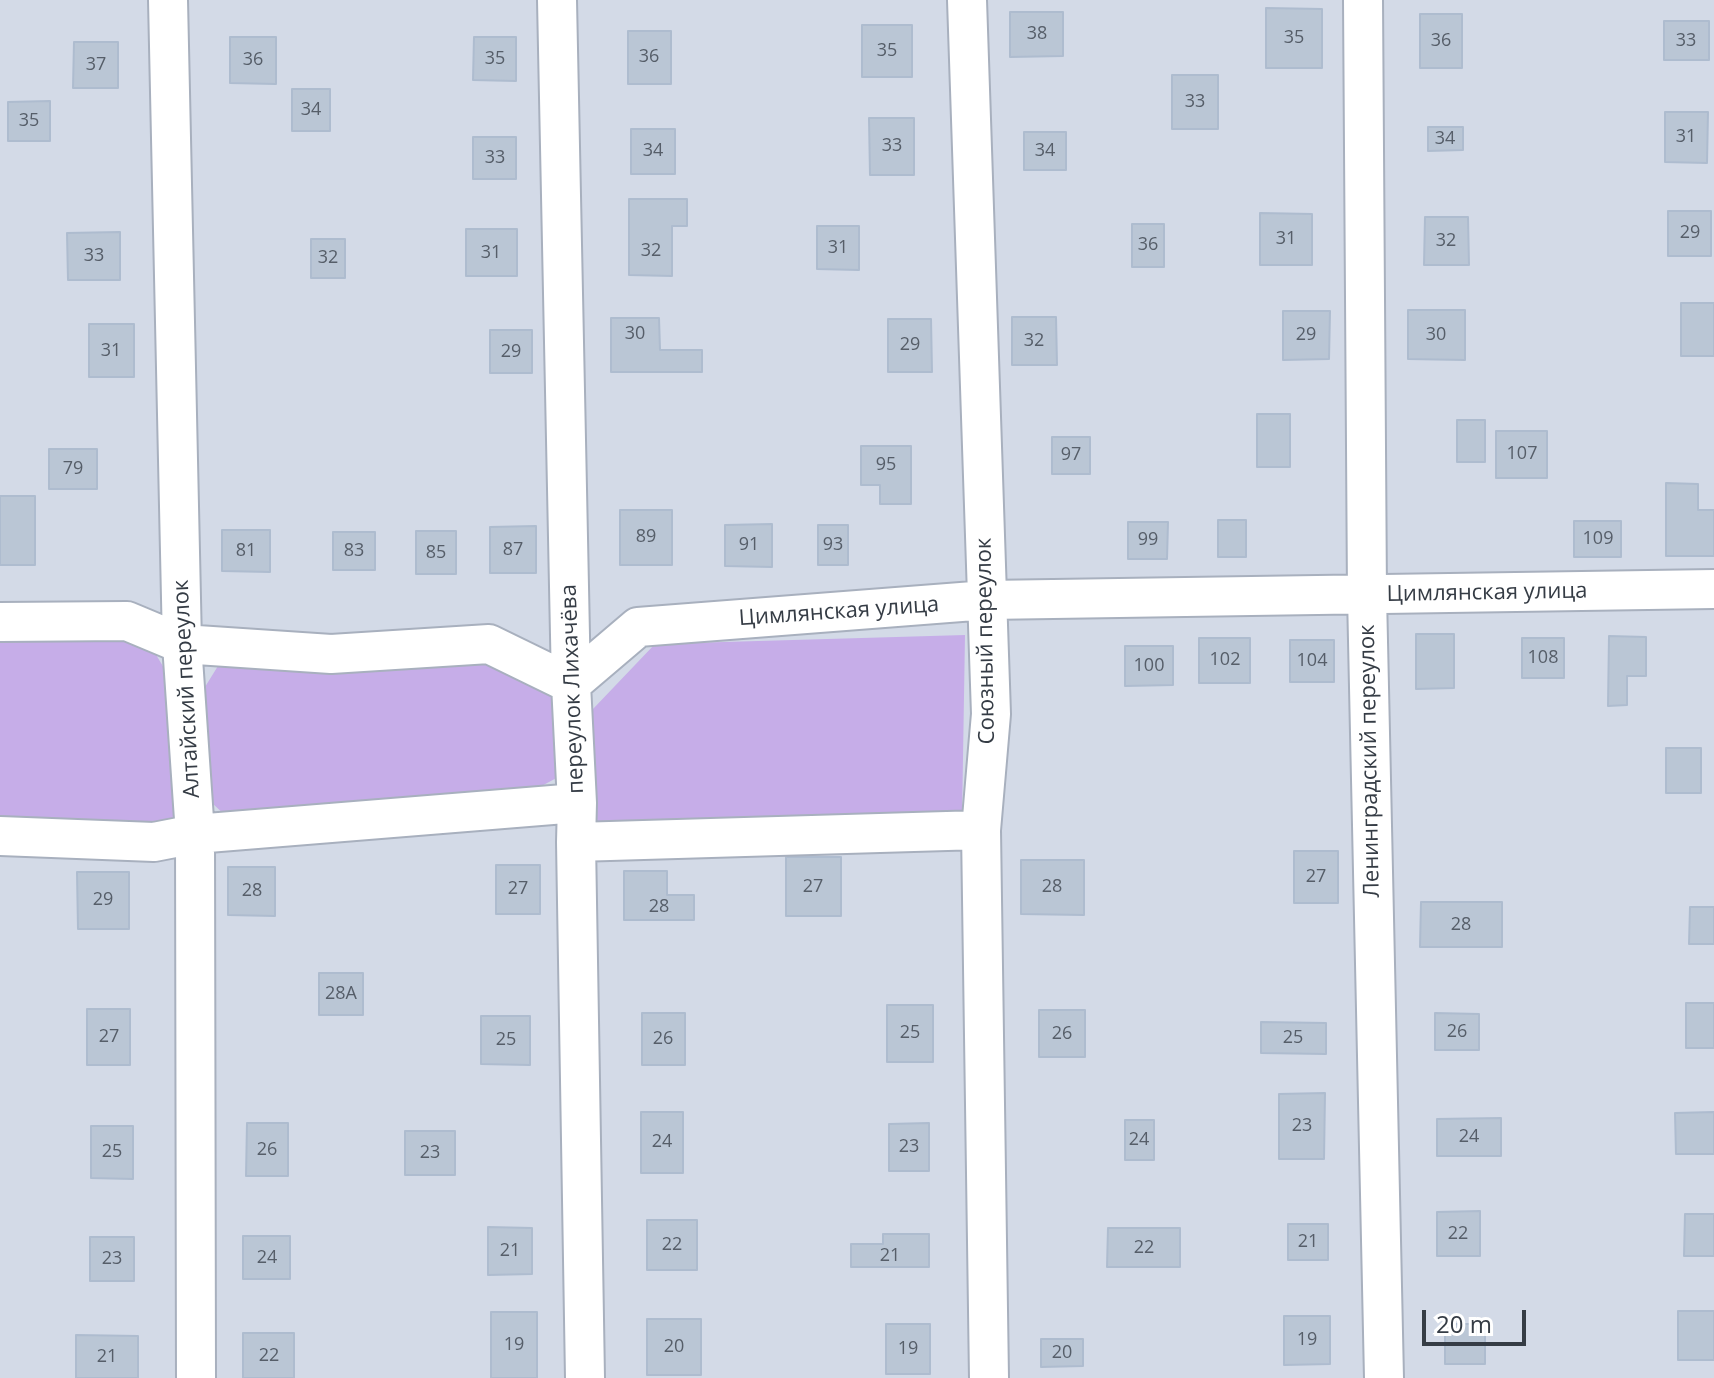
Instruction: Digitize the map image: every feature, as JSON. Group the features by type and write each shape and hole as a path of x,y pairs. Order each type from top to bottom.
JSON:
{"street":[{"name":"Алтайский переулок","path":"168,0 182,644 195,834 196,1378"},
{"name":"переулок Лихачёва","path":"557,0 571,684 577,803 585,1378"},
{"name":"Союзный переулок","path":"967,0 991,714 981,830 989,1378"},
{"name":"Ленинградский переулок","path":"1363,0 1367,595 1384,1378"},
{"name":"Цимлянская улица","path":"571,684 638,627 987,600 1714,589"},
{"path":"0,622 127,621 182,644 331,654 489,644 571,684"},
{"path":"0,836 154,842 195,834 577,803"},
{"path":"576,842 981,830"}],"shaded area":[{"path":"0,0 1714,0 1714,1378 0,1378"},
{"path":"98,631 152,648 164,668 170,687 178,824 0,827 0,635"},
{"path":"965,635 962,819 598,824 587,767 593,709 655,644"},
{"path":"480,659 549,693 561,721 562,775 523,796 227,817 211,802 200,695 218,666"}],"building":[{"path":"1266,8 1322,9 1322,68 1266,68"},
{"path":"1010,12 1063,12 1063,56 1010,57"},
{"path":"1420,14 1462,14 1462,68 1420,68"},
{"path":"1664,21 1709,21 1709,60 1664,60"},
{"path":"862,25 912,25 912,77 862,77"},
{"path":"628,31 671,31 671,84 628,84"},
{"path":"230,37 276,37 276,84 230,83"},
{"path":"474,37 516,37 516,81 473,80"},
{"path":"74,42 118,42 118,88 73,88"},
{"path":"1172,75 1218,75 1218,129 1172,129"},
{"path":"292,89 330,89 330,131 292,131"},
{"path":"50,101 50,141 8,141 8,102"},
{"path":"1665,112 1708,112 1707,163 1665,162"},
{"path":"869,118 914,118 914,175 870,175"},
{"path":"1428,127 1463,127 1463,150 1428,151"},
{"path":"631,129 675,129 675,174 631,174"},
{"path":"1024,132 1066,132 1066,170 1024,170"},
{"path":"473,137 516,137 516,179 473,179"},
{"path":"629,199 687,199 687,226 672,226 672,276 629,275"},
{"path":"1668,211 1711,211 1711,256 1668,256"},
{"path":"1260,213 1312,214 1312,265 1260,265"},
{"path":"1425,217 1468,217 1469,265 1424,265"},
{"path":"1132,224 1164,224 1164,267 1132,267"},
{"path":"817,226 859,226 859,270 817,269"},
{"path":"466,229 517,229 517,276 466,276"},
{"path":"120,232 120,280 68,280 67,233"},
{"path":"311,239 345,239 345,278 311,278"},
{"path":"1681,303 1714,303 1714,356 1681,356"},
{"path":"1408,310 1465,310 1465,360 1408,359"},
{"path":"1283,311 1330,311 1329,359 1283,360"},
{"path":"1012,317 1056,317 1057,365 1012,365"},
{"path":"611,318 659,318 660,350 702,350 702,372 611,372"},
{"path":"888,319 931,319 932,372 888,372"},
{"path":"89,324 134,324 134,377 89,377"},
{"path":"490,330 532,330 532,373 490,373"},
{"path":"1257,414 1290,414 1290,467 1257,467"},
{"path":"1457,420 1485,420 1485,462 1457,462"},
{"path":"1496,431 1547,431 1547,478 1496,478"},
{"path":"1052,437 1090,437 1090,474 1052,474"},
{"path":"861,446 911,446 911,504 880,504 880,485 861,485"},
{"path":"49,449 97,449 97,489 49,489"},
{"path":"1666,483 1698,484 1698,510 1714,510 1714,556 1666,556"},
{"path":"0,496 35,496 35,565 0,565"},
{"path":"620,510 672,510 672,565 620,565"},
{"path":"1218,520 1246,520 1246,557 1218,557"},
{"path":"1574,521 1621,521 1621,557 1574,557"},
{"path":"1128,522 1168,522 1167,559 1128,559"},
{"path":"772,524 772,567 725,566 725,525"},
{"path":"818,525 848,525 848,565 818,565"},
{"path":"536,526 536,573 490,573 490,527"},
{"path":"222,530 270,530 270,572 222,571"},
{"path":"416,531 456,531 456,574 416,574"},
{"path":"333,532 375,532 375,570 333,570"},
{"path":"1416,634 1454,634 1454,688 1416,689"},
{"path":"1609,636 1646,637 1646,676 1627,676 1627,705 1608,706"},
{"path":"1199,638 1250,638 1250,683 1199,683"},
{"path":"1522,638 1564,638 1564,678 1522,678"},
{"path":"1290,640 1334,640 1334,682 1290,682"},
{"path":"1125,646 1173,646 1173,685 1125,686"},
{"path":"1666,748 1701,748 1701,793 1666,793"},
{"path":"1294,851 1338,851 1338,903 1294,903"},
{"path":"786,857 841,857 841,916 786,916"},
{"path":"1021,860 1084,860 1084,915 1021,914"},
{"path":"496,865 540,865 540,914 496,914"},
{"path":"228,867 275,867 275,916 228,915"},
{"path":"624,871 667,871 667,895 694,895 694,920 624,920"},
{"path":"77,872 129,872 129,929 78,929"},
{"path":"1421,902 1502,902 1502,947 1420,947"},
{"path":"1690,907 1714,907 1714,944 1689,944"},
{"path":"319,973 363,973 363,1015 319,1015"},
{"path":"1686,1003 1714,1003 1714,1048 1686,1048"},
{"path":"887,1005 933,1005 933,1062 887,1062"},
{"path":"87,1009 130,1009 130,1065 87,1065"},
{"path":"1039,1010 1085,1010 1085,1057 1039,1057"},
{"path":"642,1013 685,1013 685,1065 642,1065"},
{"path":"1435,1013 1479,1014 1479,1050 1435,1050"},
{"path":"481,1016 530,1016 530,1065 481,1064"},
{"path":"1261,1022 1326,1023 1326,1054 1261,1053"},
{"path":"1325,1093 1324,1159 1279,1159 1279,1094"},
{"path":"641,1112 683,1112 683,1173 641,1173"},
{"path":"1714,1112 1714,1154 1676,1154 1675,1113"},
{"path":"1501,1118 1501,1156 1437,1156 1437,1119"},
{"path":"1125,1120 1154,1120 1154,1160 1125,1160"},
{"path":"247,1123 288,1123 288,1176 246,1176"},
{"path":"929,1123 929,1171 889,1171 889,1124"},
{"path":"91,1126 133,1126 133,1179 91,1178"},
{"path":"405,1131 455,1131 455,1175 405,1175"},
{"path":"1480,1211 1480,1256 1437,1256 1437,1212"},
{"path":"1685,1214 1714,1214 1714,1256 1684,1256"},
{"path":"647,1220 697,1220 697,1270 647,1270"},
{"path":"1288,1224 1328,1224 1328,1260 1288,1260"},
{"path":"488,1227 532,1228 532,1274 488,1275"},
{"path":"1108,1228 1180,1228 1180,1267 1107,1267"},
{"path":"883,1234 929,1234 929,1267 851,1267 851,1244 883,1244"},
{"path":"243,1236 290,1236 290,1279 243,1279"},
{"path":"90,1237 134,1237 134,1281 90,1281"},
{"path":"1678,1311 1714,1311 1714,1360 1678,1360"},
{"path":"491,1312 537,1312 537,1378 491,1378"},
{"path":"1284,1316 1330,1316 1330,1364 1284,1365"},
{"path":"647,1319 701,1319 701,1375 647,1375"},
{"path":"886,1324 930,1324 930,1374 886,1374"},
{"path":"1445,1324 1485,1324 1485,1364 1445,1364"},
{"path":"243,1333 294,1333 294,1378 243,1378"},
{"path":"76,1335 138,1336 138,1378 76,1378"},
{"path":"1041,1339 1083,1339 1083,1366 1041,1367"}]}
